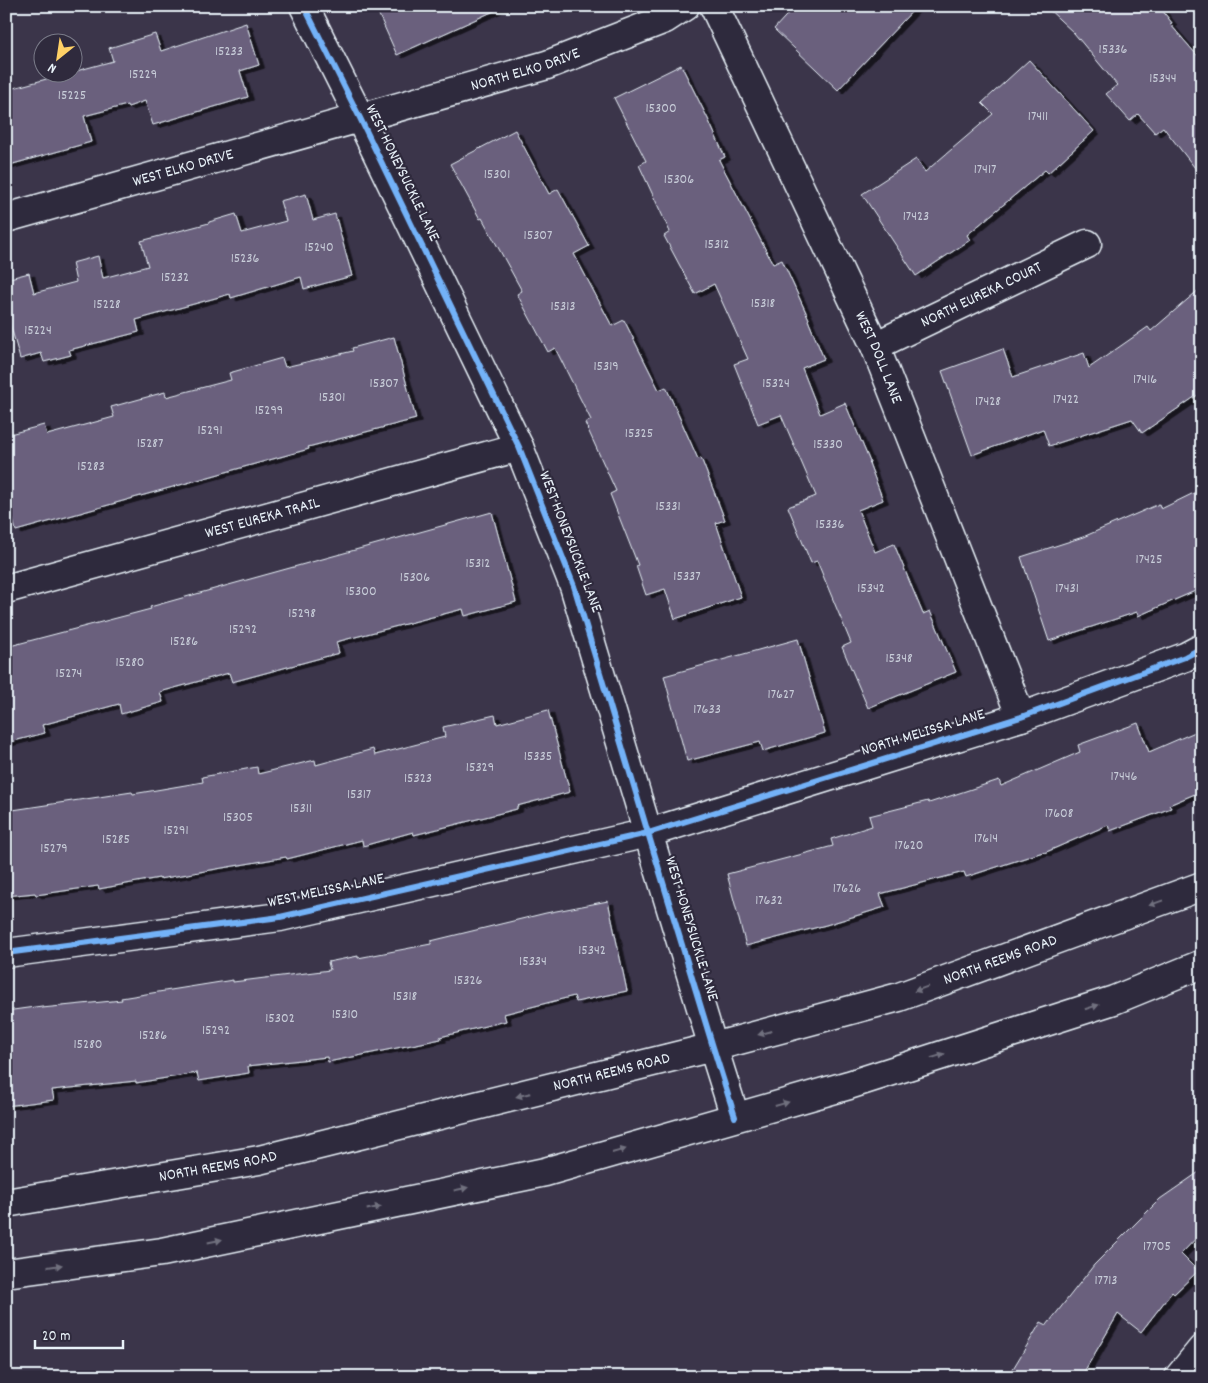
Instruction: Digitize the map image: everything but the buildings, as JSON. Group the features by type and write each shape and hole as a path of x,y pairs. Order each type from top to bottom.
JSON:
{"street":[{"name":"WEST HONEYSUCKLE LANE","path":"304,6 518,447 574,586 735,1117"},
{"name":"NORTH ELKO DRIVE","path":"360,118 547,65 665,19 685,6"},
{"name":"WEST DOLL LANE","path":"714,6 875,346 1021,717"},
{"name":"WEST ELKO DRIVE","path":"6,218 360,118"},
{"name":"NORTH EUREKA COURT","path":"875,346 1087,244"},
{"name":"WEST EUREKA TRAIL","path":"6,589 518,447"},
{"name":"NORTH MELISSA LANE","path":"648,833 1021,717 1185,657 1202,648"},
{"name":"WEST MELISSA LANE","path":"6,953 280,917 648,833"},
{"name":"NORTH REEMS ROAD","path":"6,1203 259,1160 713,1047 898,997 1202,886"},
{"path":"6,1273 162,1252 544,1172 849,1085 1114,1000 1202,964"},
{"path":"1180,1377 1202,1349"}],"cycle path":[{"path":"304,6 519,447 574,586 735,1117"},
{"path":"6,953 280,917 648,833 1021,717 1185,657 1202,648"}]}
